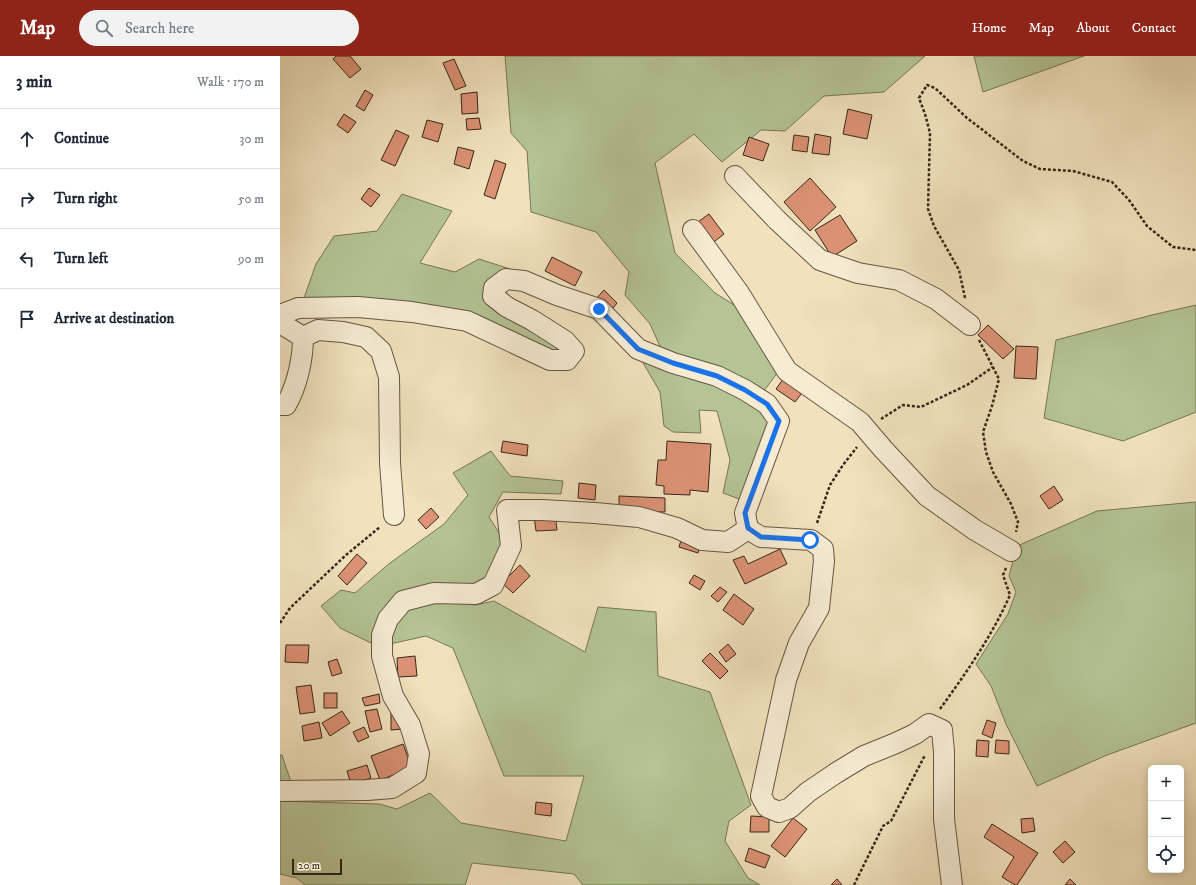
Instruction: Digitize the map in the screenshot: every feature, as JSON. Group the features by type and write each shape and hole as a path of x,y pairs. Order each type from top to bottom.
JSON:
{"street":[{"path":"736,176 777,220 820,260 858,273 899,280 936,299 970,325"},
{"path":"693,230 739,293 787,371 860,422 927,496 975,530 1011,551"},
{"path":"280,405 286,405 293,392 303,350 302,337 281,316 298,308 358,306 412,312 467,321 550,360 567,360 574,351 565,341 532,320 507,307 493,296 494,288 506,279 524,281 557,295 599,309 638,349 673,363 717,376 745,390 767,404 779,421 745,513 748,528 761,537 810,540 823,549 824,561 819,608 799,643 786,680 761,796 767,807 779,812 790,808 808,792 836,772 864,756 896,744 915,734 929,724 942,730 944,752 944,819 952,885"},
{"path":"302,337 318,330 343,332 366,337 382,351 389,378 390,463 394,515"},
{"path":"280,791 367,790 392,788 416,773 419,754 410,725 393,696 382,656 382,636 388,619 403,601 434,593 476,594 494,585 511,546 508,510 542,510 639,517 676,528 702,540 728,542 748,528"}],"path":[{"path":"929,724 984,647 1010,595 1003,575 1018,522 1011,504 993,472 986,452 983,432 999,379 970,325 959,270 934,226 928,209 930,133 919,98 926,85 935,88 967,118 1023,161 1040,169 1073,171 1112,182 1129,200 1147,226 1173,247 1196,250"},
{"path":"280,623 290,608 327,572 394,515"},
{"path":"854,885 883,826 891,821 926,753"}],"green space":[{"path":"505,56 925,56 884,92 824,96 785,131 761,130 722,162 694,134 655,163 675,253 715,293 739,308 781,368 763,392 663,353 650,324 625,295 629,272 596,232 531,212 527,151 511,133"},
{"path":"974,56 1084,56 983,92"},
{"path":"402,194 452,211 420,263 455,272 479,259 510,269 494,276 487,288 566,351 556,354 465,315 304,298 316,264 334,236 377,231"},
{"path":"1196,305 1196,412 1123,441 1044,418 1056,340"},
{"path":"642,361 718,383 766,412 770,425 742,500 723,493 730,460 717,411 699,410 701,433 673,432 664,426 660,392"},
{"path":"491,451 510,476 563,481 561,494 503,492 489,517 506,544 491,581 458,591 384,619 371,643 340,628 321,606 341,590 355,593 390,563 444,524 468,495 453,473"},
{"path":"1196,502 1196,723 1107,755 1037,786 1006,724 991,686 976,664 1008,614 1016,592 1009,576 1017,546 1097,511"},
{"path":"437,601 476,605 494,601 585,652 598,607 656,612 658,676 710,692 751,805 729,821 725,841 748,878 760,885 583,885 574,874 472,863 465,885 305,885 297,878 280,874 280,801 379,804 397,809 430,793 461,823 566,841 584,776 504,776 453,648 426,636 390,644 392,621 412,607"},
{"path":"280,755 282,755 292,785 280,785"}],"building":[{"path":"336,56 350,56 361,69 350,78 333,59"},
{"path":"454,59 466,86 455,90 443,63"},
{"path":"365,90 373,95 364,111 356,106"},
{"path":"477,92 478,113 462,114 461,94"},
{"path":"848,109 872,115 867,139 843,134"},
{"path":"344,114 356,122 348,133 337,125"},
{"path":"479,118 481,129 467,130 466,119"},
{"path":"427,120 443,124 438,142 422,137"},
{"path":"396,130 409,136 395,166 381,160"},
{"path":"815,134 831,137 829,155 812,153"},
{"path":"794,135 809,137 807,152 792,150"},
{"path":"749,137 769,144 763,161 743,155"},
{"path":"458,147 474,151 469,169 454,164"},
{"path":"495,160 506,164 495,199 484,195"},
{"path":"810,178 836,207 810,231 784,202"},
{"path":"369,188 380,195 371,207 361,199"},
{"path":"709,214 724,234 710,245 695,224"},
{"path":"840,215 857,241 832,257 815,230"},
{"path":"552,257 582,272 575,286 545,271"},
{"path":"604,290 617,303 610,312 596,299"},
{"path":"988,325 1014,349 1003,359 978,335"},
{"path":"1016,346 1038,347 1036,379 1014,378"},
{"path":"786,375 805,389 795,402 776,389"},
{"path":"503,441 528,445 527,456 501,452"},
{"path":"667,441 711,444 708,492 690,490 690,495 664,494 664,486 656,485 658,460 666,460"},
{"path":"579,483 596,485 595,500 578,498"},
{"path":"1054,486 1063,500 1049,509 1040,496"},
{"path":"619,496 665,498 665,512 619,511"},
{"path":"431,508 439,517 426,529 418,520"},
{"path":"555,514 557,530 536,531 534,516"},
{"path":"682,537 701,542 698,553 679,547"},
{"path":"780,549 787,564 745,584 733,560 744,556 748,564"},
{"path":"357,554 367,563 347,585 338,576"},
{"path":"520,565 530,576 513,593 502,583"},
{"path":"694,575 705,581 700,590 689,583"},
{"path":"720,587 727,592 718,602 711,596"},
{"path":"734,594 754,609 743,625 723,610"},
{"path":"728,644 736,654 726,662 719,652"},
{"path":"286,645 309,645 308,663 285,662"},
{"path":"710,653 728,671 720,679 702,661"},
{"path":"415,656 417,676 398,677 397,658"},
{"path":"337,659 342,673 332,676 328,662"},
{"path":"311,685 315,712 300,714 296,687"},
{"path":"324,693 337,693 337,708 324,708"},
{"path":"379,694 380,703 365,706 362,698"},
{"path":"377,709 382,729 370,732 365,711"},
{"path":"342,711 350,723 330,736 322,723"},
{"path":"391,712 403,712 403,729 391,730"},
{"path":"987,720 996,723 992,738 982,734"},
{"path":"319,722 322,738 304,741 302,726"},
{"path":"364,727 369,737 358,742 353,732"},
{"path":"977,740 989,741 988,757 976,756"},
{"path":"996,740 1009,741 1009,754 995,753"},
{"path":"403,744 412,768 380,780 371,756"},
{"path":"367,765 371,778 351,784 347,771"},
{"path":"536,802 552,804 551,816 535,814"},
{"path":"751,816 769,817 769,832 750,832"},
{"path":"793,818 807,829 785,857 771,846"},
{"path":"1033,818 1035,831 1022,833 1021,819"},
{"path":"992,824 1038,853 1017,885 1002,877 1014,857 984,837"},
{"path":"1065,841 1075,852 1063,863 1053,852"},
{"path":"749,848 770,856 765,868 745,861"},
{"path":"837,879 842,885 831,885"},
{"path":"1070,879 1076,885 1065,885"}],"route":[{"path":"599,309 638,349 673,363 717,376 745,390 767,404 779,421 745,513 748,528 761,537 810,540"}]}
